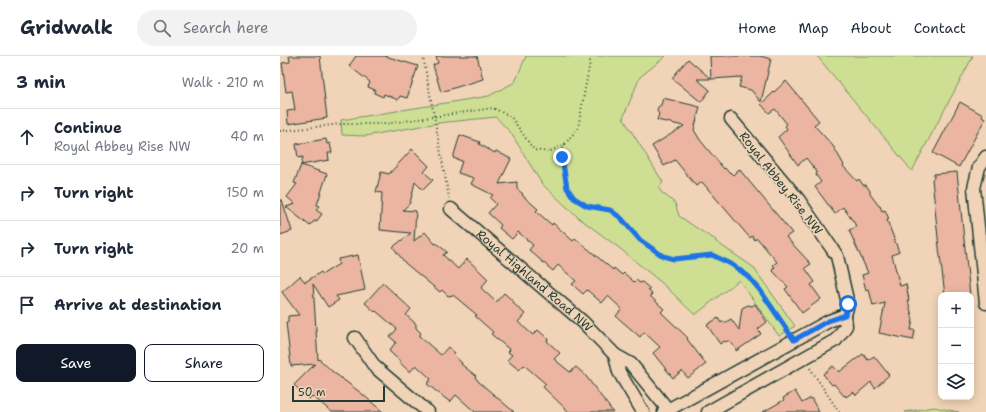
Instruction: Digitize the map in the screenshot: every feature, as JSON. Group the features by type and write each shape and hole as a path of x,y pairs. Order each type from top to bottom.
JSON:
{"street":[{"name":"Royal Abbey Rise NW","path":"708,412 836,340 846,326 845,315 848,304 837,256 798,199 731,119"},
{"path":"986,157 980,167 974,188 986,303"},
{"name":"Royal Highland Road NW","path":"451,209 583,322 615,356 631,364 668,411"},
{"path":"668,411 828,321 845,315"},
{"path":"355,338 375,367 428,412"},
{"name":"Royal Highland Road NW","path":"615,356 619,372 643,412"}],"path":[{"path":"423,56 451,209"},
{"path":"592,56 578,128 562,150 567,188 574,198 587,206 610,210 621,218 640,240 663,256 674,259 712,255 731,264 748,276 794,340"},
{"path":"280,131 341,124 384,124 493,108 511,117 534,150 549,152 565,144"},
{"path":"804,358 839,412"}],"green space":[{"path":"526,56 666,56 640,77 623,118 663,182 659,188 661,192 675,203 679,216 716,240 715,241 753,267 795,326 779,336 739,280 695,315 663,284 618,247 579,218 542,184 511,133 496,117 438,123 365,136 342,135 341,120 489,96 515,82"},
{"path":"817,56 973,56 912,171"},
{"path":"934,407 959,412 905,412"}],"building":[{"path":"289,56 320,56 327,118 288,124 287,111 295,110 292,91 286,92 282,63 290,62"},
{"path":"356,56 385,56 418,66 407,98 400,96 398,100 384,94 383,97 374,93 375,90 368,87 370,82 349,66"},
{"path":"436,56 477,56 483,79 441,92 433,65 438,63"},
{"path":"710,56 760,56 771,59 761,102 751,90 739,87 742,77 711,79"},
{"path":"688,59 711,79 697,79 710,90 701,102 672,78"},
{"path":"786,81 819,121 814,125 833,146 844,165 843,166 857,181 859,179 863,185 866,185 870,191 870,194 880,206 882,211 885,210 889,219 887,220 899,252 892,255 900,286 906,284 913,320 911,330 915,330 913,340 879,333 885,303 873,306 869,289 866,290 862,275 868,273 849,230 857,227 843,207 835,214 815,187 821,182 816,175 817,172 806,158 798,165 778,137 787,129 785,126 787,124 775,109 769,113 761,104"},
{"path":"663,98 700,107 694,130 700,140 729,173 730,172 733,175 739,169 792,233 786,237 811,264 805,268 815,282 811,285 821,299 802,313 785,289 788,287 772,270 775,267 773,265 777,262 757,238 755,240 752,236 750,238 702,182 696,186 675,160 664,166 652,146 684,126 657,120 659,114 657,111 658,107 661,105"},
{"path":"960,102 983,115 982,117 985,119 959,167 933,153"},
{"path":"460,135 480,142 479,144 495,153 496,151 511,159 499,184 517,182 517,189 538,209 536,211 552,225 553,223 573,241 575,238 613,270 614,268 622,275 624,273 634,282 636,280 640,283 642,282 650,289 648,290 652,294 650,296 664,309 661,312 688,338 687,339 706,364 688,378 682,371 673,378 653,353 660,347 644,332 640,337 616,316 622,309 608,296 602,303 587,290 583,294 572,284 576,281 558,265 553,271 529,250 533,245 518,232 512,239 499,228 501,225 488,213 496,204 490,198 493,195 471,184 474,178 458,173 462,161 453,158"},
{"path":"326,139 327,144 330,143 332,153 328,153 329,160 301,165 303,157 298,158 296,144"},
{"path":"412,149 429,166 424,172 433,180 423,190 415,182 410,203 403,210 416,211 414,241 425,232 435,244 436,243 447,252 443,255 458,269 467,259 488,279 481,288 496,302 504,293 514,302 513,303 525,314 518,322 533,335 538,330 548,339 547,341 560,353 554,359 570,372 576,367 585,375 613,412 569,412 543,387 546,384 524,365 519,370 507,360 512,355 508,352 510,350 491,334 493,332 475,316 477,315 453,295 448,296 442,290 440,292 405,263 393,247 411,233 380,230 382,193 376,192 381,172 389,174"},
{"path":"301,165 327,174 317,205 319,206 316,210 322,214 316,222 314,221 310,226 286,207 295,204 287,197 297,184 294,183"},
{"path":"957,172 970,292 945,292 932,179 934,178 934,174"},
{"path":"280,200 282,200 292,231 280,235"},
{"path":"358,255 365,290 336,296 339,300 328,307 313,284 318,360 319,359 383,412 332,412 312,396 309,399 294,385 315,364 291,366 286,322 288,322 288,316 299,315 282,292 300,276 305,282 321,272 323,274 339,264 338,259"},
{"path":"383,283 411,309 406,315 416,324 416,328 421,333 419,336 441,355 448,347 455,353 453,355 462,363 461,364 476,376 475,377 479,382 514,412 475,412 456,395 450,402 427,384 431,379 416,365 410,372 400,363 401,362 389,351 396,342 390,337 397,329 365,303"},
{"path":"755,304 767,322 758,329 761,334 736,351 729,340 720,344 707,325 718,318 721,323 731,319 739,330 742,308"},
{"path":"863,354 868,360 874,356 889,375 875,388 871,382 856,395 853,392 846,397 834,384 832,385 823,374 833,366 839,372"},
{"path":"795,391 802,403 811,398 819,412 763,412 784,400 783,398"}],"route":[{"path":"562,157 567,188 574,198 587,206 610,210 621,218 640,240 663,256 674,259 712,255 731,264 748,276 760,290 794,340 828,321 845,315 848,304"}]}
